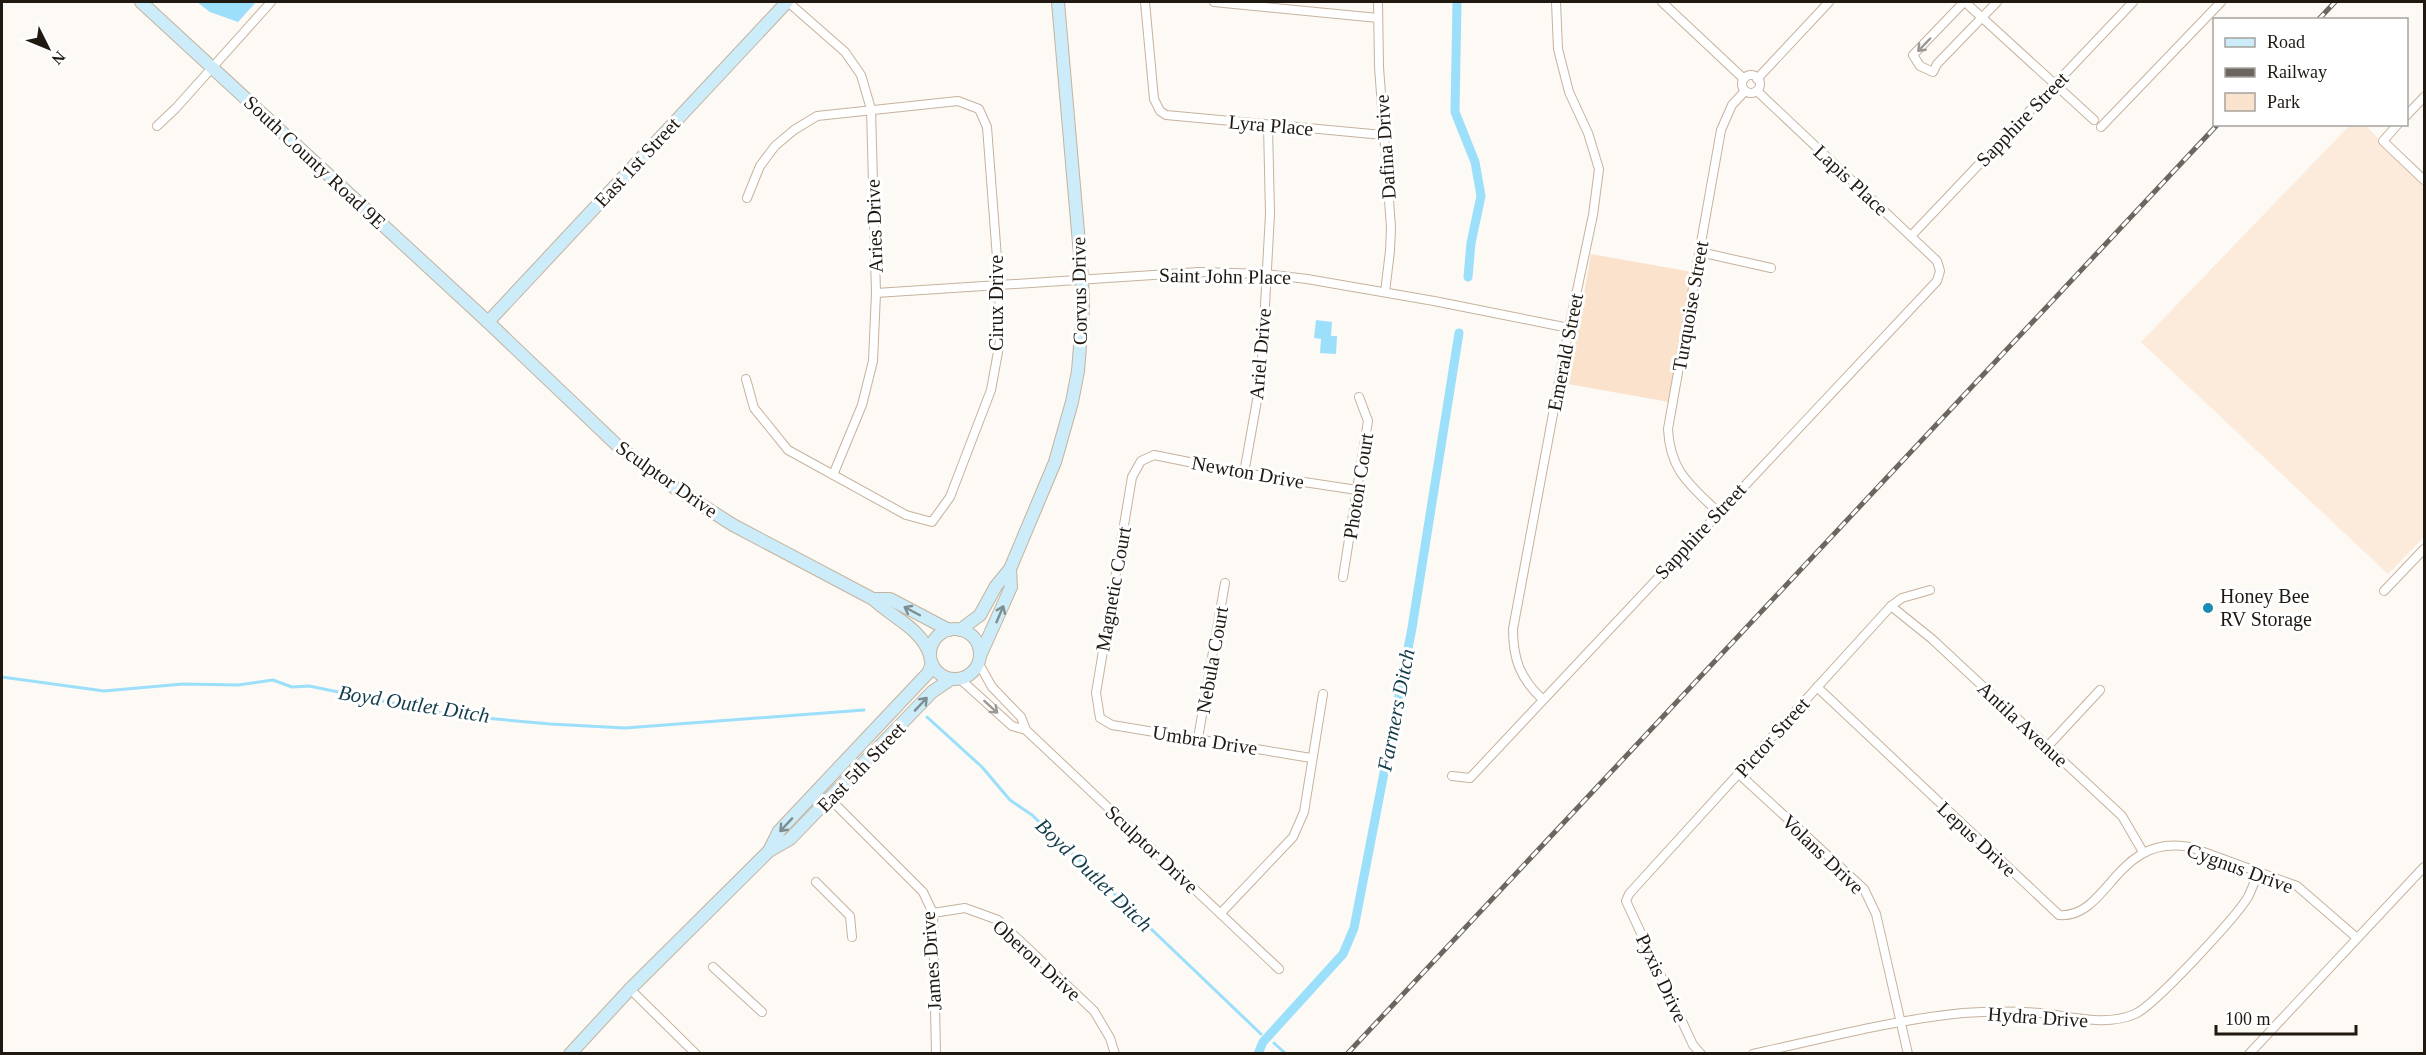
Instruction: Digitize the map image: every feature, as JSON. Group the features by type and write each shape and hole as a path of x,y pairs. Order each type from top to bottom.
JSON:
{"street":[{"name":"South County Road 9E","path":"141,2 488,322"},
{"path":"157,126 271,2"},
{"name":"Aries Drive","path":"788,2 845,52 861,75 871,109 876,293 873,361 862,405 833,475"},
{"name":"East 1st Street","path":"488,322 788,2"},
{"name":"Corvus Drive","path":"954,630 980,615 996,586 1010,569 1055,462 1072,402 1081,340 1082,278 1058,2"},
{"name":"Lyra Place","path":"1145,2 1154,99 1160,111 1173,117 1383,135"},
{"path":"1215,2 1378,18"},
{"name":"Dafina Drive","path":"1378,2 1383,135 1391,227 1385,292"},
{"name":"Emerald Street","path":"1542,699 1528,686 1518,665 1513,647 1513,629 1569,328 1593,215 1599,169 1588,133 1569,92 1558,49 1556,2"},
{"path":"1662,2 1744,79"},
{"path":"1757,79 1829,2"},
{"path":"1997,2 1982,18 1933,72 1920,66 1913,55 1965,2 1982,18 2055,84 2098,124 2221,2"},
{"name":"Sapphire Street","path":"1911,236 2133,2"},
{"path":"1750,76 1757,79 1760,83 1757,91 1751,93 1745,91 1742,84 1744,79 1750,76"},
{"name":"Turquoise Street","path":"1718,512 1683,478 1669,449 1668,429 1721,130 1732,105 1745,91"},
{"name":"Lapis Place","path":"1757,91 1937,261 1940,271"},
{"path":"2408,114 2424,97"},
{"name":"Cirux Drive","path":"833,475 906,515 932,522 950,497 991,390 1000,341 999,284 987,128 979,109 958,101 871,109"},
{"path":"747,198 760,166 776,146 794,130 817,116 871,109"},
{"name":"Ariel Drive","path":"1244,473 1261,378 1271,192 1268,125"},
{"path":"2396,126 2383,141 2424,180"},
{"path":"1700,252 1771,268"},
{"name":"Sapphire Street","path":"1452,776 1470,778 1937,280 1940,271"},
{"name":"Saint John Place","path":"876,293 1199,272 1266,274 1385,292 1569,328"},
{"name":"Sculptor Drive","path":"488,322 620,448 647,469 733,525 873,599 885,611 915,630 927,645 931,659"},
{"path":"746,379 754,408 788,450 833,475"},
{"name":"Photon Court","path":"1343,577 1368,421 1359,397"},
{"name":"Newton Drive","path":"1141,461 1154,455 1244,473 1357,490"},
{"name":"Magnetic Court","path":"1100,718 1096,693 1132,477 1141,461"},
{"path":"2384,591 2424,549"},
{"name":"Corvus Drive","path":"980,660 1011,587 1010,569"},
{"name":"Nebula Court","path":"1198,738 1225,583"},
{"name":"Pictor Street","path":"1626,901 1629,894 1891,606 1902,598 1929,590"},
{"name":"Sculptor Drive","path":"873,599 890,599 954,630"},
{"name":"Antila Avenue","path":"1891,606 1932,639 2122,816 2143,852"},
{"path":"954,630 967,632 977,642 980,660 974,671 955,679 943,677 931,659 935,640 954,630"},
{"name":"East 5th Street","path":"769,851 779,831 928,673 931,659"},
{"name":"Sculptor Drive","path":"980,660 992,687 1021,717 1026,730 1279,969"},
{"name":"Sculptor Drive","path":"955,679 1012,726 1026,730"},
{"name":"East 5th Street","path":"570,1053 630,989 769,851 790,839 932,692 955,679"},
{"name":"Lepus Drive","path":"1817,687 2059,915 2070,916 2085,908 2143,852"},
{"path":"2048,747 2100,690"},
{"path":"1221,913 1293,837 1304,812 1323,694"},
{"name":"Umbra Drive","path":"1100,718 1112,725 1311,758"},
{"name":"Volans Drive","path":"1739,774 1864,889 1876,914 1908,1053"},
{"name":"James Drive","path":"830,799 923,892 933,913 936,1053"},
{"name":"Cygnus Drive","path":"2143,852 2175,844 2190,847 2297,886 2357,938"},
{"path":"2249,1053 2424,867"},
{"name":"Hydra Drive","path":"1753,1053 1901,1023 1964,1013 2038,1013 2099,1020 2134,1015 2163,992 2232,916 2247,897 2259,872"},
{"path":"816,882 850,916 852,938"},
{"name":"Pyxis Drive","path":"1626,901 1693,1045 1701,1053"},
{"name":"Oberon Drive","path":"933,913 965,908 998,920 1094,1011 1110,1038 1114,1053"},
{"path":"713,967 762,1012"},
{"path":"630,989 696,1053"}],"shaded area":[{"path":"2349,126 2366,126 2424,184 2424,537 2388,574 2141,342"}],"green space":[{"path":"1591,254 1692,272 1669,402 1568,384"}],"water":[{"path":"197,2 256,2 238,22 210,12"},
{"path":"1316,320 1332,322 1331,336 1337,336 1336,354 1320,353 1321,339 1314,338"}],"waterway":[{"name":"Farmers Ditch","path":"1457,2 1455,112 1475,162 1481,196 1471,243 1468,277"},
{"name":"Farmers Ditch","path":"1258,1054 1263,1042 1343,954 1354,928 1412,628 1459,333"},
{"name":"Boyd Outlet Ditch","path":"2,677 104,691 183,684 238,685 273,680 292,687 309,686 451,715 625,728 864,710"},
{"name":"Boyd Outlet Ditch","path":"927,717 982,767 1010,800 1032,815 1261,1034"},
{"name":"Boyd Outlet Ditch","path":"1274,1043 1286,1054"}],"railway":[{"path":"2320,18 2335,2"},
{"path":"1347,1054 2216,126"}],"place":[{"name":"Honey Bee RV Storage","path":"2208,608"}]}
